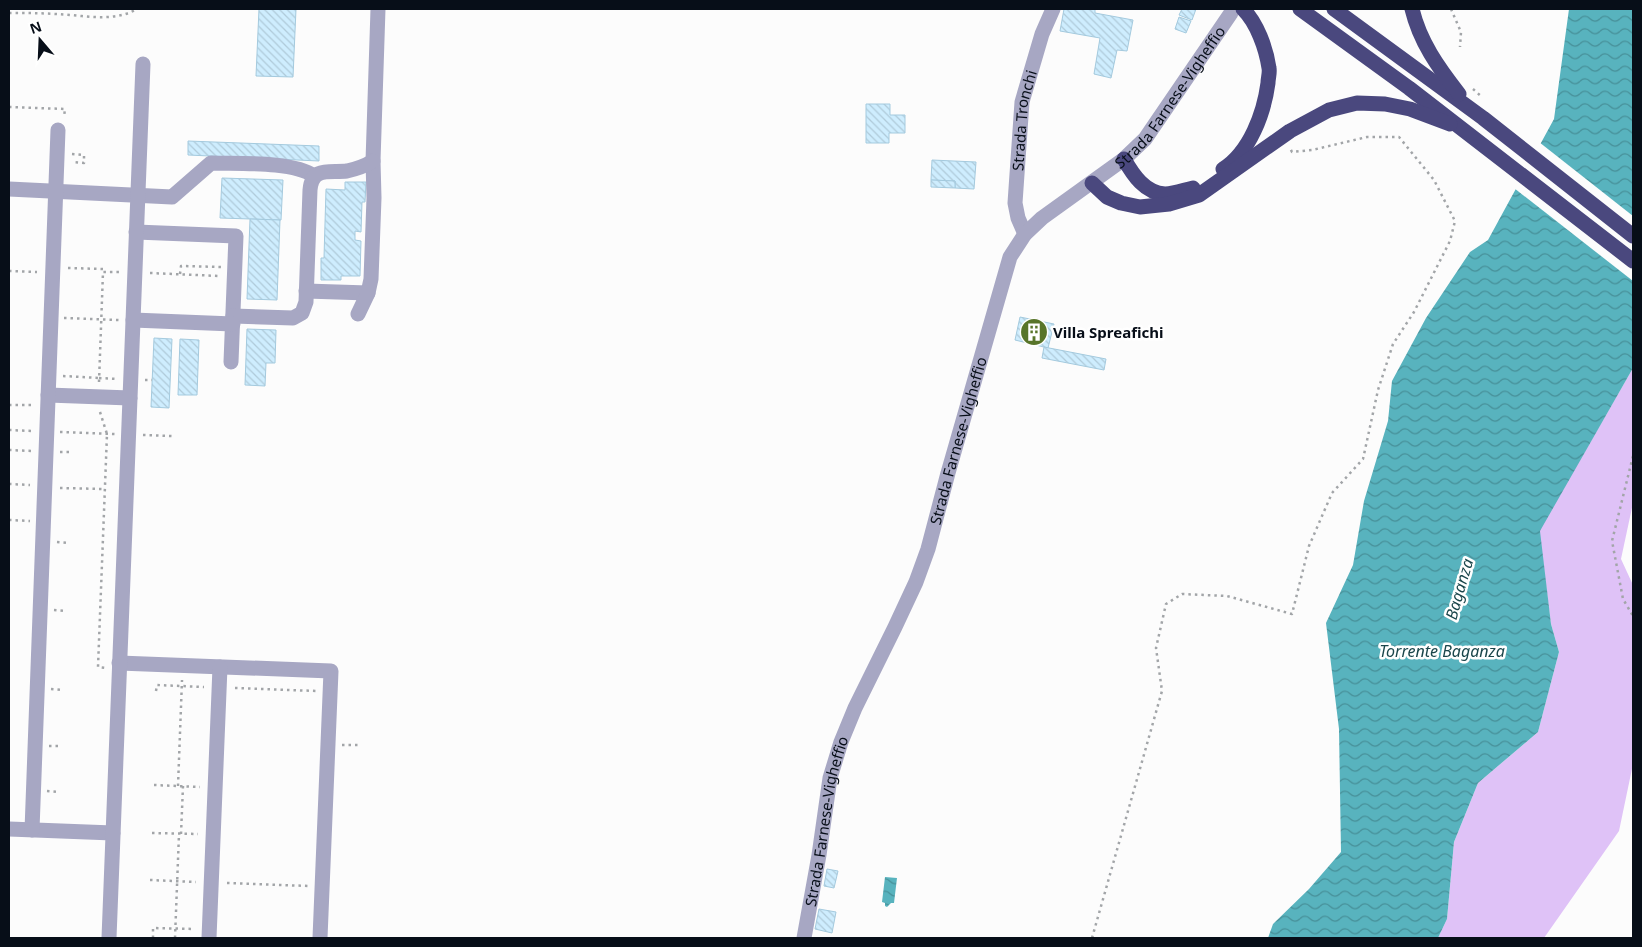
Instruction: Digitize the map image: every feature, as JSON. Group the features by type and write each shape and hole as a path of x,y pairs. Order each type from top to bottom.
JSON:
{"highway":[{"path":"1300,9 1384,68 1633,261"},
{"path":"1334,9 1483,118 1633,236"},
{"path":"1412,9 1421,37 1431,57 1461,96 1483,118"},
{"path":"1124,159 1134,177 1151,190 1166,194 1194,187 1232,163 1256,129 1266,98 1270,69 1262,40 1251,17 1237,11"},
{"path":"1092,183 1107,197 1121,203 1140,207 1169,204 1199,195 1290,131 1329,110 1357,103 1385,104 1410,109 1464,130"}],"street":[{"path":"358,314 368,293 371,279 378,9"},
{"name":"Strada Tronchi","path":"1024,234 1015,203 1022,102 1042,34 1053,9"},
{"name":"Strada Farnese-Vigheffio","path":"804,938 830,778 840,742 916,582 928,549 1010,257 1024,234 1042,218 1124,159 1145,138 1237,11"},
{"path":"109,938 143,64"},
{"path":"32,830 58,130"},
{"path":"133,320 233,320 296,317 304,309 310,186 314,176 324,172 346,171 359,168 373,161"},
{"path":"9,189 172,196 211,163 292,167 306,171 314,176"},
{"path":"136,232 236,236 231,362"},
{"path":"306,291 368,293"},
{"path":"48,395 130,398"},
{"path":"119,663 331,671 320,938"},
{"path":"210,934 220,667"},
{"path":"9,829 113,833"}],"path":[{"path":"9,13 105,17 138,9"},
{"path":"1451,9 1461,32 1460,47"},
{"path":"1092,938 1162,691 1156,648 1166,604 1182,594 1227,596 1292,614 1309,546 1332,493 1363,458 1378,390 1393,344 1414,312 1450,241 1455,220 1434,180 1400,137 1367,137 1312,150 1292,152 1288,143"},
{"path":"70,154 84,155 84,163 70,162"},
{"path":"180,274 181,266 235,268"},
{"path":"67,268 103,269 103,272"},
{"path":"9,271 53,273"},
{"path":"51,317 133,320"},
{"path":"54,376 99,378"},
{"path":"9,430 172,436"},
{"path":"1633,456 1612,541 1622,599 1633,616"},
{"path":"9,520 30,521"},
{"path":"156,692 157,685 330,691"},
{"path":"334,744 358,745"},
{"path":"154,785 204,787"},
{"path":"175,938 183,786"},
{"path":"152,833 202,834"},
{"path":"150,880 318,886"},
{"path":"152,938 153,928 176,928 210,934"}],"shaded area":[{"path":"1633,368 1633,503 1621,559 1633,585 1633,764 1619,831 1544,938 1438,938 1447,919 1454,842 1478,783 1538,732 1559,652 1551,624 1539,531"}],"water":[{"name":"Torrente Baganza","path":"1569,9 1633,9 1633,368 1540,531 1551,624 1559,652 1538,732 1478,783 1454,842 1447,919 1438,938 1268,938 1273,924 1309,889 1341,852 1339,729 1326,623 1353,565 1364,501 1388,421 1392,381 1426,318 1470,252 1488,240 1554,119"},
{"path":"885,877 897,878 894,903 887,907 882,902"}],"pier":[{"path":"1539,142 1633,216 1633,281 1514,188"}],"building":[{"path":"259,9 296,9 293,77 256,76"},
{"path":"1064,9 1095,9 1095,13 1133,20 1127,51 1117,50 1111,78 1094,74 1100,38 1060,31"},
{"path":"1182,9 1196,9 1192,20 1179,15"},
{"path":"1179,17 1191,21 1186,33 1175,29"},
{"path":"866,104 890,104 890,115 905,115 905,133 889,133 889,143 866,143"},
{"path":"188,141 319,146 319,161 188,155"},
{"path":"932,160 976,162 974,189 955,188 955,181 931,180"},
{"path":"222,178 283,180 281,220 220,218"},
{"path":"931,180 955,181 955,188 931,187"},
{"path":"345,182 366,182 365,202 362,202 361,232 355,231 355,240 361,241 360,276 341,276 341,280 321,280 321,258 324,258 326,189 345,190"},
{"path":"250,219 280,220 277,300 247,299"},
{"name":"Villa Spreafichi","path":"1020,317 1054,324 1048,348 1015,340"},
{"path":"247,329 276,330 275,363 266,363 265,386 245,385"},
{"path":"154,338 172,339 169,408 151,407"},
{"path":"180,339 199,340 197,395 178,395"},
{"path":"1044,347 1106,359 1104,370 1042,358"},
{"path":"827,869 838,871 834,888 824,886"},
{"path":"819,909 836,912 832,933 815,929"}],"place":[{"name":"Villa Spreafichi","path":"1034,332"}],"water label":[{"name":"Baganza","path":"1459,589"}]}
